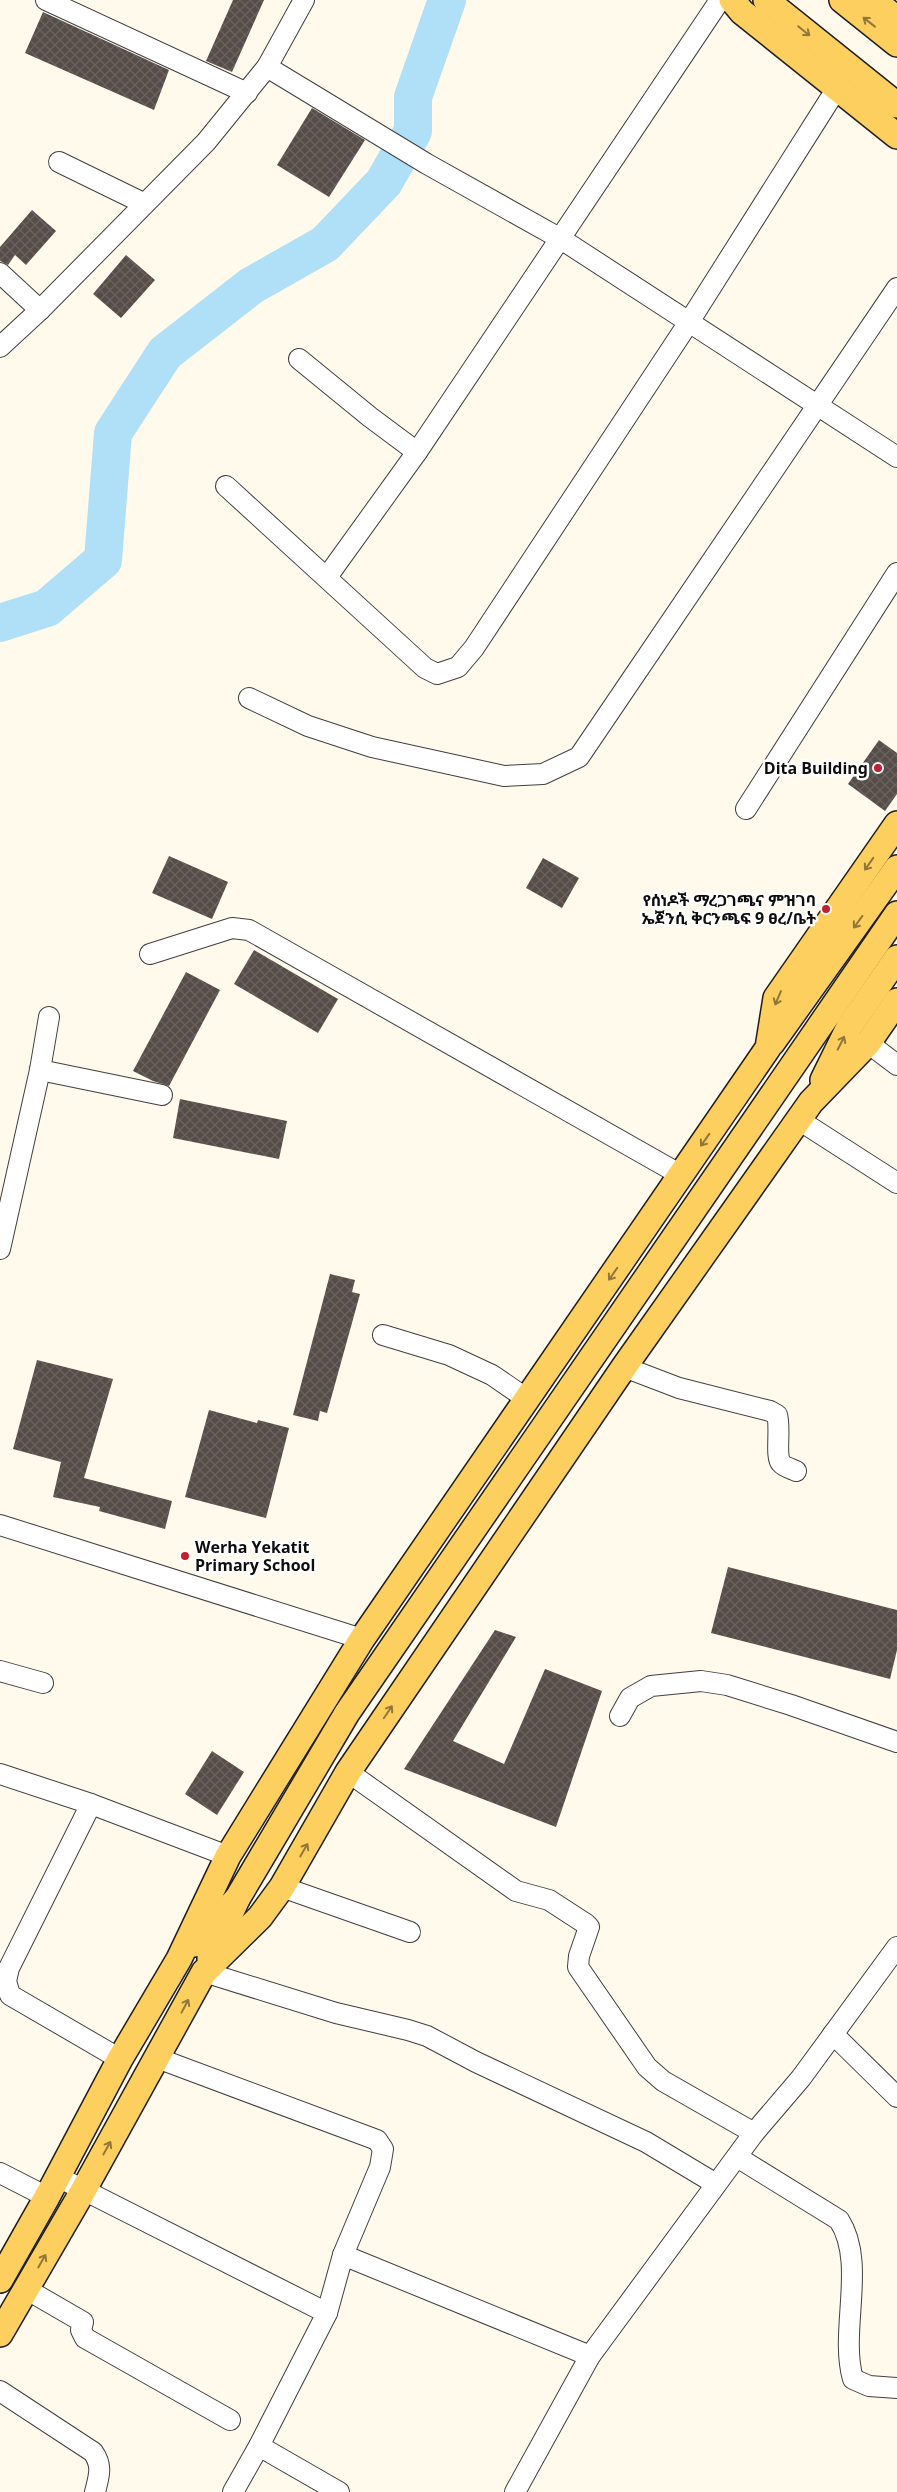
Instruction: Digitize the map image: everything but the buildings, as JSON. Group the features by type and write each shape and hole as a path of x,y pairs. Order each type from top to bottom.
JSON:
{"main road":[{"path":"732,0 742,12 897,136"},
{"path":"766,0 897,105"},
{"path":"842,0 897,44"},
{"path":"768,1048 776,998 897,824"},
{"path":"0,2280 53,2187 120,2060 179,1959 228,1856 362,1639 768,1048 897,868"},
{"path":"0,2334 83,2191 204,1972 237,1899 347,1713 897,914"},
{"path":"204,1972 260,1917 282,1887 348,1772 624,1368 805,1111 849,1027 897,958"},
{"path":"805,1111 868,1043 897,1001"},
{"path":"179,1959 237,1899"}],"street":[{"path":"46,0 247,93"},
{"path":"0,347 40,310 143,203 206,142 267,67 304,0"},
{"path":"327,576 417,452 562,239 720,0"},
{"path":"267,67 428,164 562,239 897,457"},
{"path":"226,486 327,576 425,668 437,674 458,667 474,648 689,322 837,88"},
{"path":"60,162 143,203"},
{"path":"0,273 40,310"},
{"path":"249,698 308,726 372,747 504,776 543,774 579,757 897,288"},
{"path":"299,359 370,417 417,452"},
{"path":"746,809 897,573"},
{"path":"150,954 232,928 249,930 681,1175"},
{"path":"0,1249 40,1070 49,1017"},
{"path":"868,1043 897,1065"},
{"path":"40,1070 162,1096"},
{"path":"805,1111 897,1183"},
{"path":"383,1335 449,1355 492,1375 527,1399"},
{"path":"624,1368 679,1388 770,1411 777,1415 780,1425 779,1458 782,1464 796,1471"},
{"path":"0,1525 362,1639"},
{"path":"0,1671 43,1683"},
{"path":"620,1716 630,1698 651,1686 701,1680 727,1685 791,1705 897,1742"},
{"path":"348,1772 516,1891 550,1900 586,1924 589,1927 579,1956 578,1968 647,2067 663,2081 754,2133"},
{"path":"0,1774 91,1804 228,1856"},
{"path":"91,1804 9,1968 6,1981 10,1995 120,2060"},
{"path":"282,1887 410,1932"},
{"path":"515,2492 590,2356 754,2133 801,2078 897,1947"},
{"path":"204,1972 336,2013 399,2027 427,2036 476,2062 646,2142 716,2184"},
{"path":"833,2034 897,2097"},
{"path":"157,2058 377,2140 383,2149 380,2167 343,2255 327,2313 259,2446 233,2492"},
{"path":"737,2158 839,2220 846,2231 849,2243 852,2314 848,2361 853,2378 869,2386 897,2388"},
{"path":"0,2173 53,2187 83,2191 327,2313"},
{"path":"343,2255 590,2356"},
{"path":"26,2289 84,2322 81,2330 85,2338 230,2420"},
{"path":"0,2391 93,2452 100,2462 100,2473 95,2492"},
{"path":"259,2446 339,2492"}],"waterway":[{"path":"0,623 47,608 103,560 113,433 165,353 251,286 325,244 384,182 413,131 413,97 447,0"}],"place":[{"name":"Dita Building","path":"878,768"},
{"name":"የሰነዶች ማረጋገጫና ምዝገባ ኤጀንሲ ቅርንጫፍ 9 ፀረ/ቤት","path":"826,909"},
{"name":"Werha Yekatit Primary School","path":"185,1556"}]}
